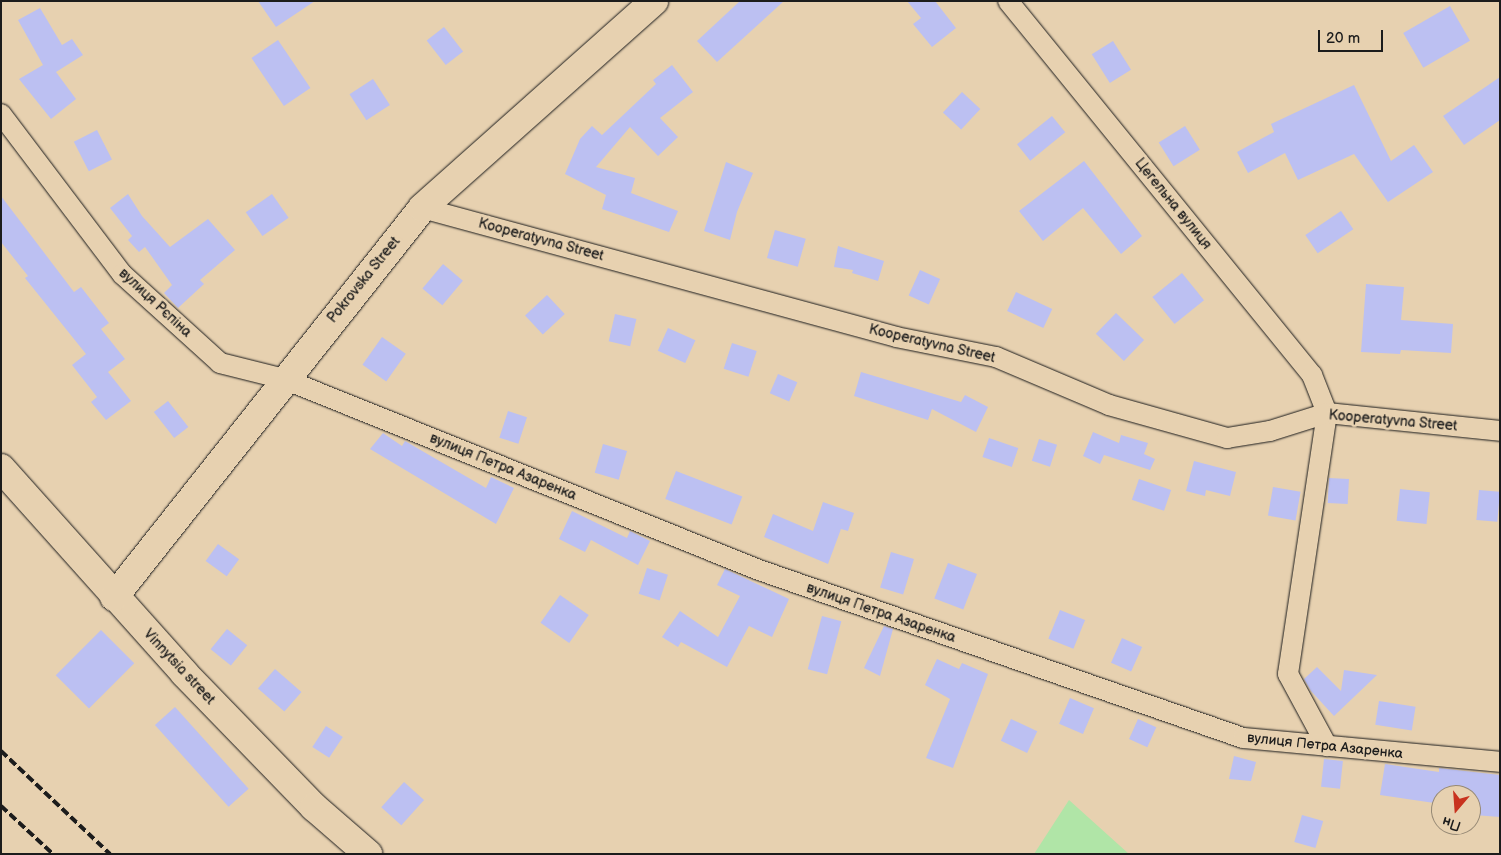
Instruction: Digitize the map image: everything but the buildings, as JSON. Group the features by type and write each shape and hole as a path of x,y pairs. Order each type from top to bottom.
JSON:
{"street":[{"name":"Pokrovska Street","path":"114,596 284,379 422,208 654,1"},
{"name":"Цегельна вулиця","path":"1008,1 1312,374 1326,413"},
{"name":"вулиця Рєпіна","path":"1,114 122,274 220,363 284,379"},
{"name":"Kooperatyvna Street","path":"422,208 896,337 996,357 1108,405 1227,438 1270,432 1326,413 1500,431"},
{"name":"вулиця Петра Азаренка","path":"284,379 759,570 1243,738 1500,762"},
{"path":"1326,413 1288,674 1327,746"},
{"name":"Vinnytsia street","path":"1,468 114,596 314,807 368,854"}],"green space":[{"path":"1069,800 1129,854 1034,854"}],"railway":[{"path":"1,751 110,854"},
{"path":"1,806 53,854"}]}
